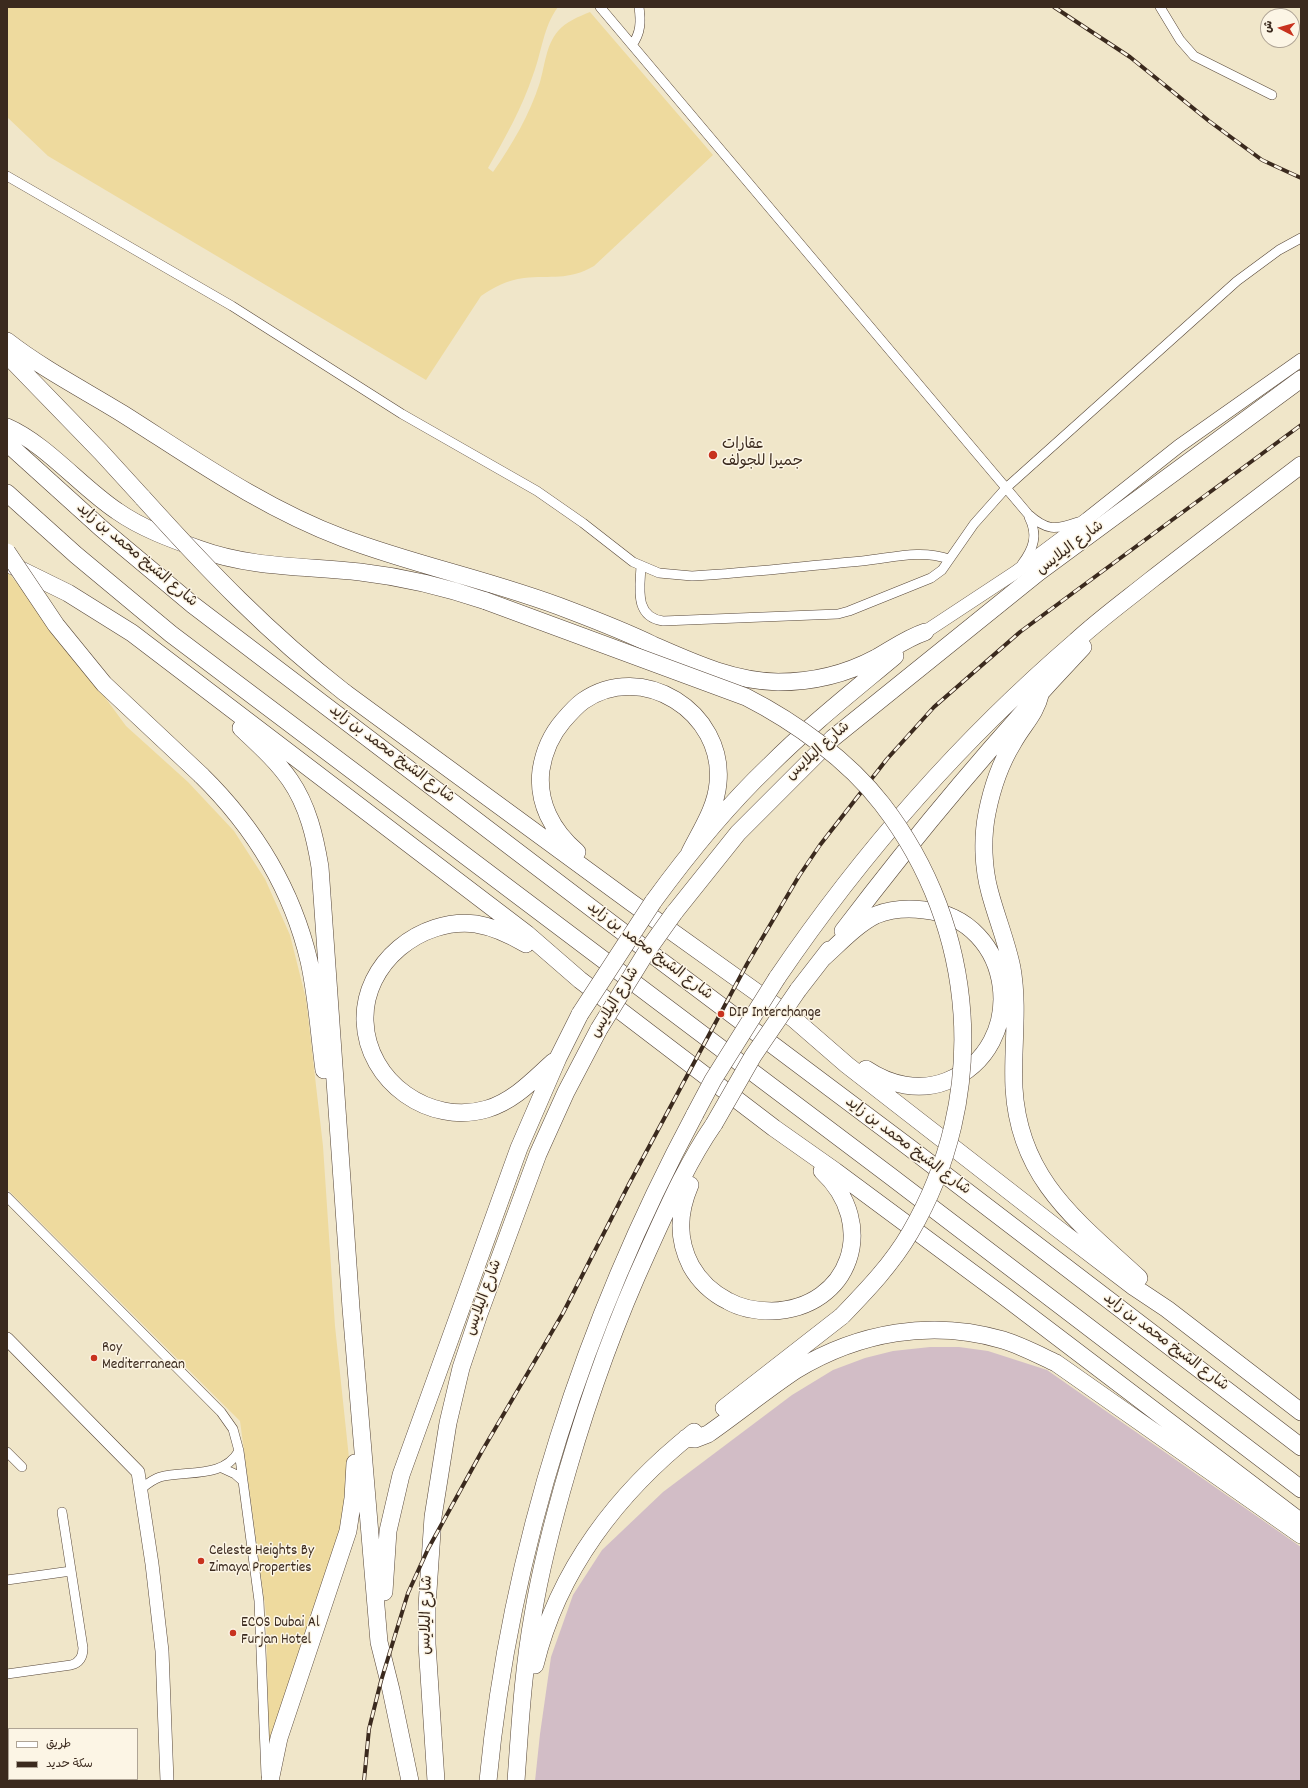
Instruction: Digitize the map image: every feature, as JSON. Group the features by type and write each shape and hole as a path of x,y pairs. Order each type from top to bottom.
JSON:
{"highway":[{"path":"7,341 238,488 314,526 399,558 500,586 566,608 627,633 686,661 721,673 768,681 790,682 819,678 859,666 908,638 924,632"},
{"path":"7,355 69,418 246,607 301,658 344,692 632,903 794,1019 847,1065 1058,1229 1134,1287 1167,1309 1301,1412"},
{"name":"شارع اليلايس","path":"436,1781 427,1644 427,1606 433,1517 448,1423 461,1368 538,1154 566,1092 599,1029 643,957 674,913 738,833 833,738 1039,572 1301,379"},
{"path":"7,426 27,438 116,511 161,534 200,549 251,563 359,572 402,579 462,593 746,697 770,709 820,743 863,782 881,802 905,837 927,878 948,930 960,984 963,1014 963,1046 958,1106 952,1134 937,1177 910,1234 880,1275 842,1316 686,1438 641,1480 604,1521 576,1562 548,1620 534,1666 519,1738"},
{"name":"شارع الشيخ محمد بن زايد","path":"7,444 101,528 193,605 657,958 910,1148 1301,1447"},
{"path":"488,1781 499,1696 514,1610 534,1524 558,1440 586,1356 625,1257 657,1187 713,1080 777,978 842,886 924,790 1006,706 1072,644 1231,518 1301,465"},
{"path":"7,493 76,555 177,639 864,1156 1301,1489"},
{"path":"7,552 56,626 104,684 217,791 252,834 281,882 292,908 309,962 329,1108 340,1142"},
{"path":"7,563 68,593 132,633 527,934 580,980 774,1128 835,1171 999,1293 1301,1522"},
{"path":"516,1781 527,1656 533,1614 557,1508 578,1436 600,1369 624,1304 689,1164 754,1056 798,990 894,864 1041,692 1089,641 1107,615"},
{"path":"391,1690 384,1588 388,1531 401,1475 506,1183 558,1058 580,1014 653,902 690,852 767,767 790,745 924,632"},
{"path":"188,676 270,756 290,780 310,822 320,867 361,1430 379,1642 391,1690 410,1781"},
{"path":"632,903 609,878 563,839 553,826 545,811 541,794 540,778 542,761 547,745 556,730 582,702 597,694 613,689 630,687 647,688 664,693 679,701 704,725 714,745 718,763 718,782 716,797 690,852"},
{"path":"1041,692 1035,712 1013,742 996,777 991,796 985,834 986,867 990,893 1009,953 1014,980 1016,1015 1014,1089 1017,1110 1028,1151 1048,1188 1061,1205 1148,1287 1167,1309"},
{"path":"811,1035 836,1046 865,1068 889,1082 916,1087 929,1086 955,1078 977,1062 993,1040 1001,1016 1001,983 996,965 987,948 974,930 962,921 948,915 934,911 905,909 876,916 859,925 822,959"},
{"path":"558,1058 527,1086 508,1100 487,1109 472,1112 442,1111 420,1104 404,1095 388,1079 375,1059 368,1040 365,1021 367,1002 372,984 381,968 393,953 407,941 424,932 441,926 458,924 488,927 513,936 580,980"},
{"path":"703,1140 702,1159 685,1196 680,1216 681,1240 686,1256 699,1278 707,1288 719,1296 747,1309 761,1311 781,1310 810,1302 823,1294 835,1283 845,1268 852,1251 853,1233 851,1216 836,1185 774,1128"},
{"path":"686,1438 695,1439 708,1434 797,1370 844,1346 873,1336 921,1329 947,1330 974,1334 1003,1340 1027,1349 1056,1363 1301,1535"},
{"path":"270,1781 279,1738 348,1531 353,1498 356,1451 361,1430"}],"street":[{"path":"600,7 1028,514 1039,524 1054,529 1087,519"},
{"path":"632,45 639,31 640,22 638,7"},
{"path":"1160,7 1180,40 1194,56 1272,95"},
{"path":"7,176 232,306 408,418 537,491 583,523 627,558 641,566 668,574 692,576 876,560 916,554 931,554 950,559"},
{"path":"641,566 639,596 641,605 649,617 663,621 844,613 935,576 942,570 974,524 1006,488 1237,281 1279,250 1301,238"},
{"path":"924,632 1016,572 1087,519 1179,446 1301,360"},
{"path":"1016,572 1029,555 1034,545 1034,530 1028,514"},
{"path":"7,1197 226,1417 233,1429 239,1451 260,1609 266,1781"},
{"path":"7,1340 138,1472 142,1488 162,1651 167,1781"},
{"path":"138,1472 160,1477 222,1468 232,1461 239,1451"},
{"path":"7,1452 22,1467"},
{"path":"222,1468 235,1474 243,1482"},
{"path":"142,1488 160,1477"},
{"path":"7,1674 71,1665 80,1660 83,1648 62,1512"},
{"path":"7,1580 71,1572"}],"shaded area":[{"path":"930,1347 959,1347 988,1351 1047,1370 1301,1547 1301,1781 535,1781 551,1657 573,1595 602,1550 663,1492 792,1395 833,1370 865,1358 893,1351"}],"sand":[{"path":"7,7 558,7 546,31 536,66 524,99 488,168 493,172 514,140 531,106 540,82 548,49 554,37 561,28 569,22 590,12 713,155 594,266 585,271 568,276 534,277 512,280 481,296 426,380 48,156 7,117"},
{"path":"7,571 57,632 126,726 188,782 234,831 265,879 290,935 306,999 323,1146 335,1326 349,1458 346,1503 340,1531 269,1750 266,1613 240,1421 7,1189"}],"railway":[{"path":"1054,7 1130,57 1209,121 1262,160 1301,178"},
{"path":"364,1781 369,1729 381,1681 408,1593 428,1549 482,1451 563,1313 629,1184 747,964 799,876 820,845 887,759 934,707 1020,632 1301,425"}],"place":[{"name":"عقارات جميرا للجولف","path":"713,455"},
{"name":"DIP Interchange","path":"721,1014"},
{"name":"Roy Mediterranean","path":"94,1358"},
{"name":"Celeste Heights By Zimaya Properties","path":"201,1561"},
{"name":"ECOS Dubai Al Furjan Hotel","path":"233,1633"}]}
